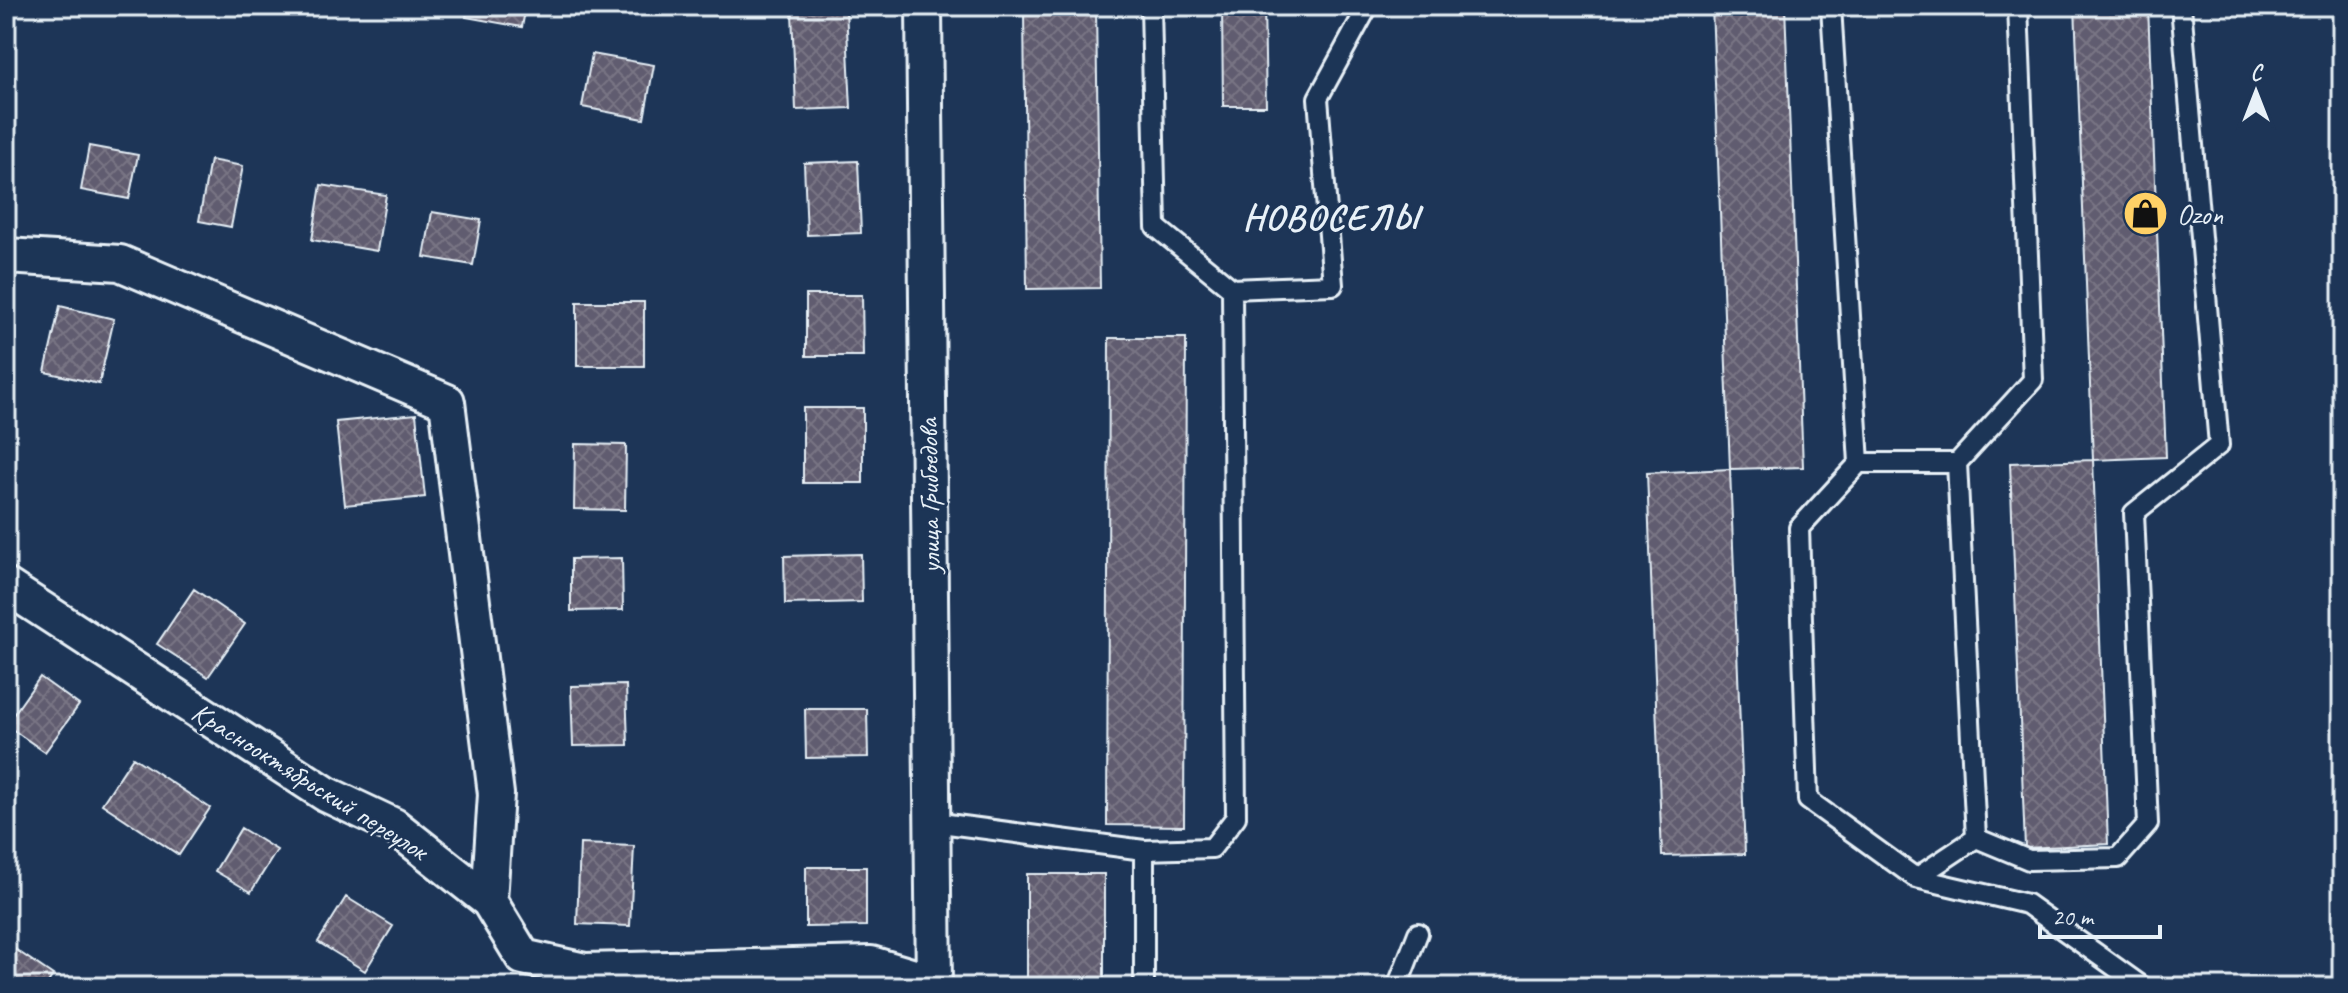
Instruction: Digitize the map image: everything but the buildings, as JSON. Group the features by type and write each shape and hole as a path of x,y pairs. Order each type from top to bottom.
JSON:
{"street":[{"name":"улица Грибоедова","path":"924,6 934,985"},
{"path":"6,256 120,263 447,402 496,794 489,901"},
{"name":"Краснооктябрьский переулок","path":"6,586 326,794 394,826 489,901 523,957 585,971 871,964 934,985"}],"lane":[{"path":"1151,6 1156,227 1232,289 1333,285 1318,98 1368,6"},
{"path":"1831,6 1859,463 1799,528 1808,800 1916,878 2027,904 2143,987"},
{"path":"1976,838 1957,463 2033,380 2018,6"},
{"path":"1976,838 2029,860 2118,858 2148,824 2134,513 2219,445 2181,6"},
{"path":"933,822 1144,850 1212,848 1236,817 1232,289"},
{"path":"1859,463 1957,463"},
{"path":"1916,878 1976,838"},
{"path":"1144,850 1144,987"},
{"path":"1397,987 1418,933"}],"place":[{"name":"Ozon","path":"2146,214"}],"district":[{"name":"НОВОСЕЛЫ","path":"1331,217"}]}
